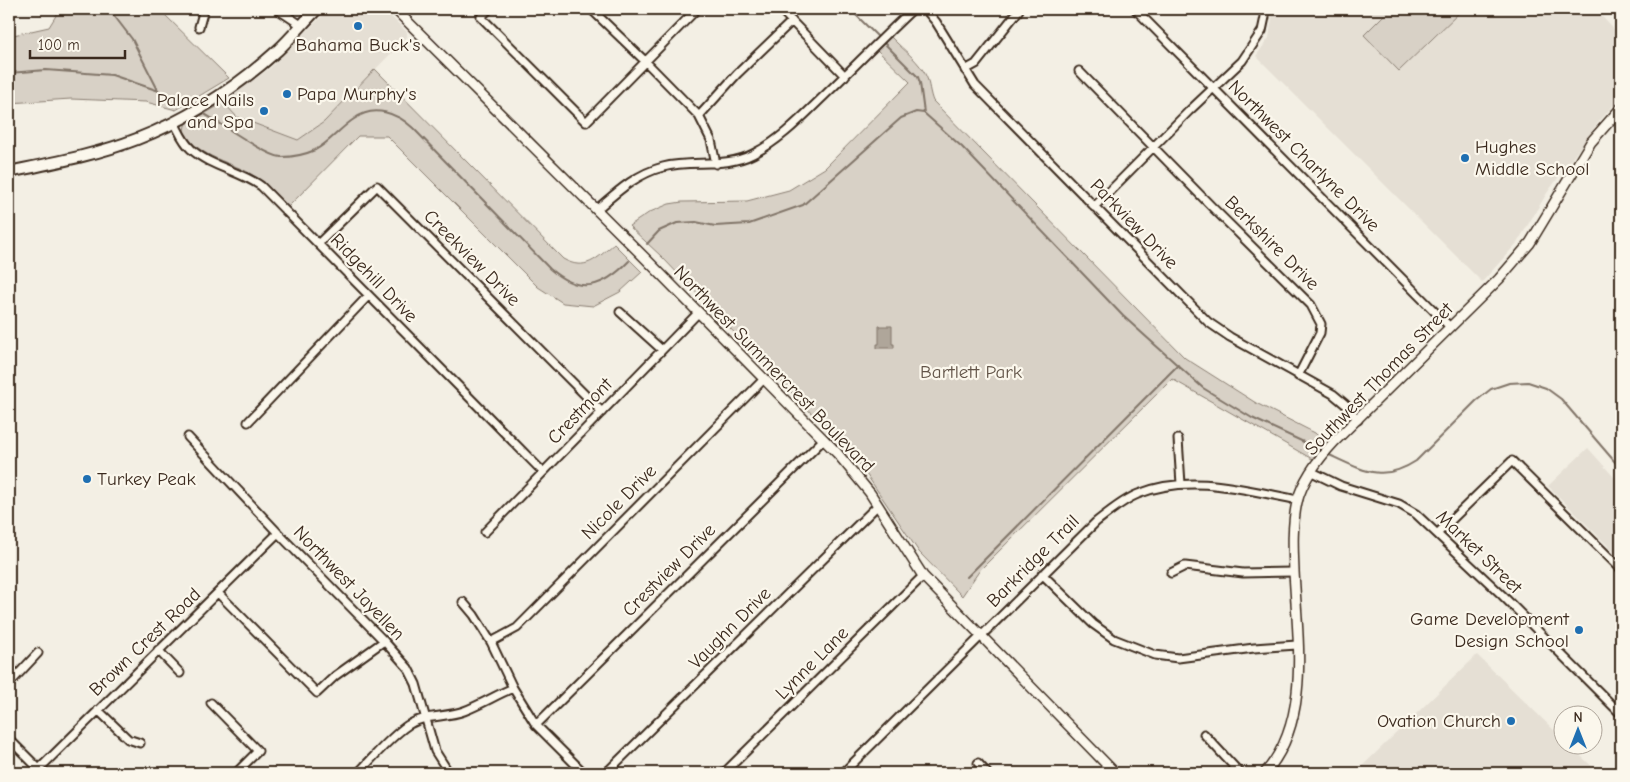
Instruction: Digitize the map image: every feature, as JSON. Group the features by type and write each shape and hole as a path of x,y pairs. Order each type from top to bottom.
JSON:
{"main road":[{"path":"9,172 97,152 136,139 174,122 210,102 246,76 279,49 317,9"}],"street":[{"path":"198,27 204,9"},
{"path":"277,9 301,25"},
{"path":"395,9 596,210 617,191 640,176 655,170 683,164 716,164 751,155 772,144 913,9"},
{"path":"489,9 481,18 586,122 697,9"},
{"path":"593,9 646,60 699,116 711,140 716,164"},
{"path":"780,9 845,76"},
{"name":"Parkview Drive","path":"925,9 936,22 975,86 1208,322 1230,337 1333,394 1345,404 1358,420"},
{"name":"Northwest Charlyne Drive","path":"1135,9 1450,327"},
{"path":"1094,207 1242,61 1262,32 1265,17 1264,9"},
{"path":"965,70 976,64 1019,10"},
{"path":"699,116 737,74 792,21"},
{"name":"Berkshire Drive","path":"1080,72 1311,305 1321,324 1320,333 1298,376"},
{"name":"Southwest Thomas Street","path":"1265,773 1270,768 1287,738 1297,698 1293,530 1298,500 1305,483 1318,461 1328,449 1499,279 1530,243 1591,142 1621,108"},
{"name":"Ridgehill Drive","path":"174,122 190,149 201,156 249,177 261,186 543,472"},
{"name":"Creekview Drive","path":"318,244 377,186 602,412"},
{"name":"Northwest Summercrest Boulevard","path":"596,210 824,439 870,493 923,576 1115,773"},
{"path":"248,422 368,296"},
{"path":"620,312 662,350"},
{"name":"Crestmont","path":"485,532 699,312"},
{"name":"Nicole Drive","path":"492,642 517,628 764,379"},
{"name":"Northwest Jayellen","path":"188,437 408,668 416,684 435,751 449,773"},
{"name":"Crestview Drive","path":"536,725 824,439"},
{"path":"1178,439 1181,484"},
{"path":"1438,533 1512,461 1621,569"},
{"name":"Market Street","path":"1312,472 1341,486 1399,504 1416,514 1438,533 1621,714"},
{"name":"Barkridge Trail","path":"843,773 1042,574 1096,522 1123,502 1138,494 1160,487 1181,484 1214,484 1298,500"},
{"name":"Vaughn Drive","path":"606,773 877,506"},
{"name":"Brown Crest Road","path":"39,772 158,650 278,533"},
{"path":"1171,573 1185,566 1242,573 1294,572"},
{"path":"1042,574 1093,624 1114,639 1155,655 1178,658 1254,648 1297,645"},
{"name":"Lynne Lane","path":"724,773 923,576"},
{"path":"218,593 317,693 335,676 384,641"},
{"path":"463,602 492,642 513,688 536,725 584,773"},
{"path":"158,650 180,673"},
{"path":"9,684 38,653"},
{"path":"358,773 409,724 425,717 464,711 513,688"},
{"path":"211,703 258,751 236,773"},
{"path":"98,710 128,739 140,743"},
{"path":"1204,734 1240,773"},
{"path":"9,739 39,772"},
{"path":"978,763 986,773"}],"shaded area":[{"path":"329,9 383,9 407,32 407,37 324,122 298,140 237,117 223,102 270,68"},
{"name":"Hughes Middle School","path":"1271,9 1595,9 1621,37 1621,97 1597,124 1547,193 1517,243 1482,282 1256,56 1269,38 1272,18"},
{"path":"879,326 892,326 892,344 894,344 894,348 877,348 877,344 879,344"},
{"path":"1588,448 1621,485 1621,559 1548,486"},
{"path":"1477,655 1552,728 1552,754 1579,754 1599,773 1355,773"}],"green space":[{"path":"60,9 159,9 229,78 176,110 146,102 71,99 9,103 9,36 49,27"},
{"path":"1390,9 1463,9 1399,71 1364,35"},
{"name":"Bartlett Park","path":"891,37 916,61 924,72 933,101 1185,358 1256,403 1315,433 1325,443 1312,459 1172,379 980,570 962,596 919,552 858,462 662,257 629,226 650,212 669,204 747,201 789,190 825,168 910,82 877,50"},
{"path":"375,69 563,259 571,263 585,264 591,262 614,244 642,272 620,292 593,306 563,303 538,287 387,136 358,136 288,207 260,180 246,171 207,154 198,148 184,131 185,125 223,102 237,117 298,140 324,122"}],"waterway":[{"path":"109,9 132,39 158,90"},
{"path":"850,9 918,77 924,113"},
{"path":"9,73 46,70 112,75 159,91 192,108"},
{"path":"201,112 254,145 281,157 290,157 315,150 362,114 377,111 385,112 400,118 413,128 550,269 561,277 571,283 591,285 610,277 629,261"},
{"path":"647,244 659,231 677,223 696,222 715,226 749,224 803,205 901,118 916,112 924,113 962,147 1123,316 1203,388 1252,418 1323,451"},
{"path":"967,577 1178,365"},
{"path":"1327,454 1371,472 1392,472 1404,468 1416,461 1476,401 1491,389 1509,383 1528,382 1546,388 1561,399 1621,469"}],"place":[{"name":"Bahama Buck's","path":"358,26"},
{"name":"Papa Murphy's","path":"287,94"},
{"name":"Palace Nails and Spa","path":"264,111"},
{"name":"Hughes Middle School","path":"1465,158"},
{"name":"Turkey Peak","path":"87,479"},
{"name":"Game Development Design School","path":"1579,630"},
{"name":"Ovation Church","path":"1511,721"}]}
